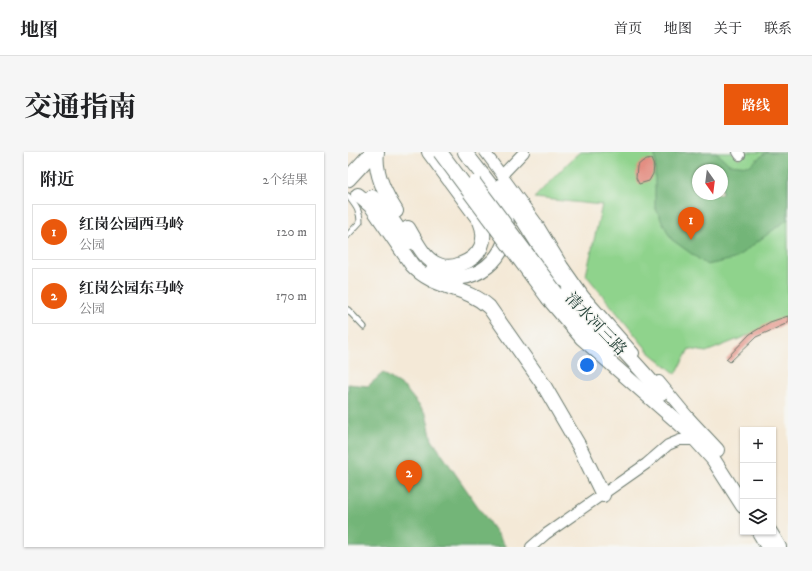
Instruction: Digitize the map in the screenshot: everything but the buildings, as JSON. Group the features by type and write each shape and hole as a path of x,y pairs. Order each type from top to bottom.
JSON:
{"main road":[{"path":"348,179 373,152"}],"street":[{"path":"377,152 376,163 385,193 423,252 430,260 439,265 449,267 459,265 475,256 483,243 484,236 480,221 429,152"},
{"name":"清水河三路","path":"440,152 582,338 657,403 698,433 740,501"},
{"name":"清水河三路","path":"452,152 552,297 661,393 698,433 740,484"},
{"path":"485,152 537,223 563,266 584,296 671,394 698,433 668,445 646,464 546,534 531,547"},
{"path":"502,175 524,152"},
{"path":"351,195 368,195 381,204 417,256 433,271 451,278 470,276 489,266 500,253 507,234 507,225 500,201 471,155"},
{"path":"471,155 513,203 565,284 584,308 636,363 661,393"},
{"path":"351,195 372,207 412,265 420,274 442,286 467,292 478,297 489,307 543,384 579,446 603,495"},
{"path":"760,535 768,547"},
{"path":"772,535 779,547"}],"lane":[{"path":"348,235 360,222 360,214 351,195"},
{"path":"348,310 364,328"}],"green space":[{"path":"581,152 732,152 739,159 747,152 788,152 788,322 784,321 706,352 689,349 676,374 649,352 586,275 602,205 534,198 568,163"},
{"path":"655,152 716,152 729,164 749,166 766,152 788,152 788,219 734,259 707,265 671,239 655,207"},
{"path":"383,373 405,388 426,414 432,440 506,547 348,547 348,384 368,386"}],"place":[{"name":"红岗公园西马岭","path":"691,240"},
{"name":"红岗公园东马岭","path":"409,493"}]}
